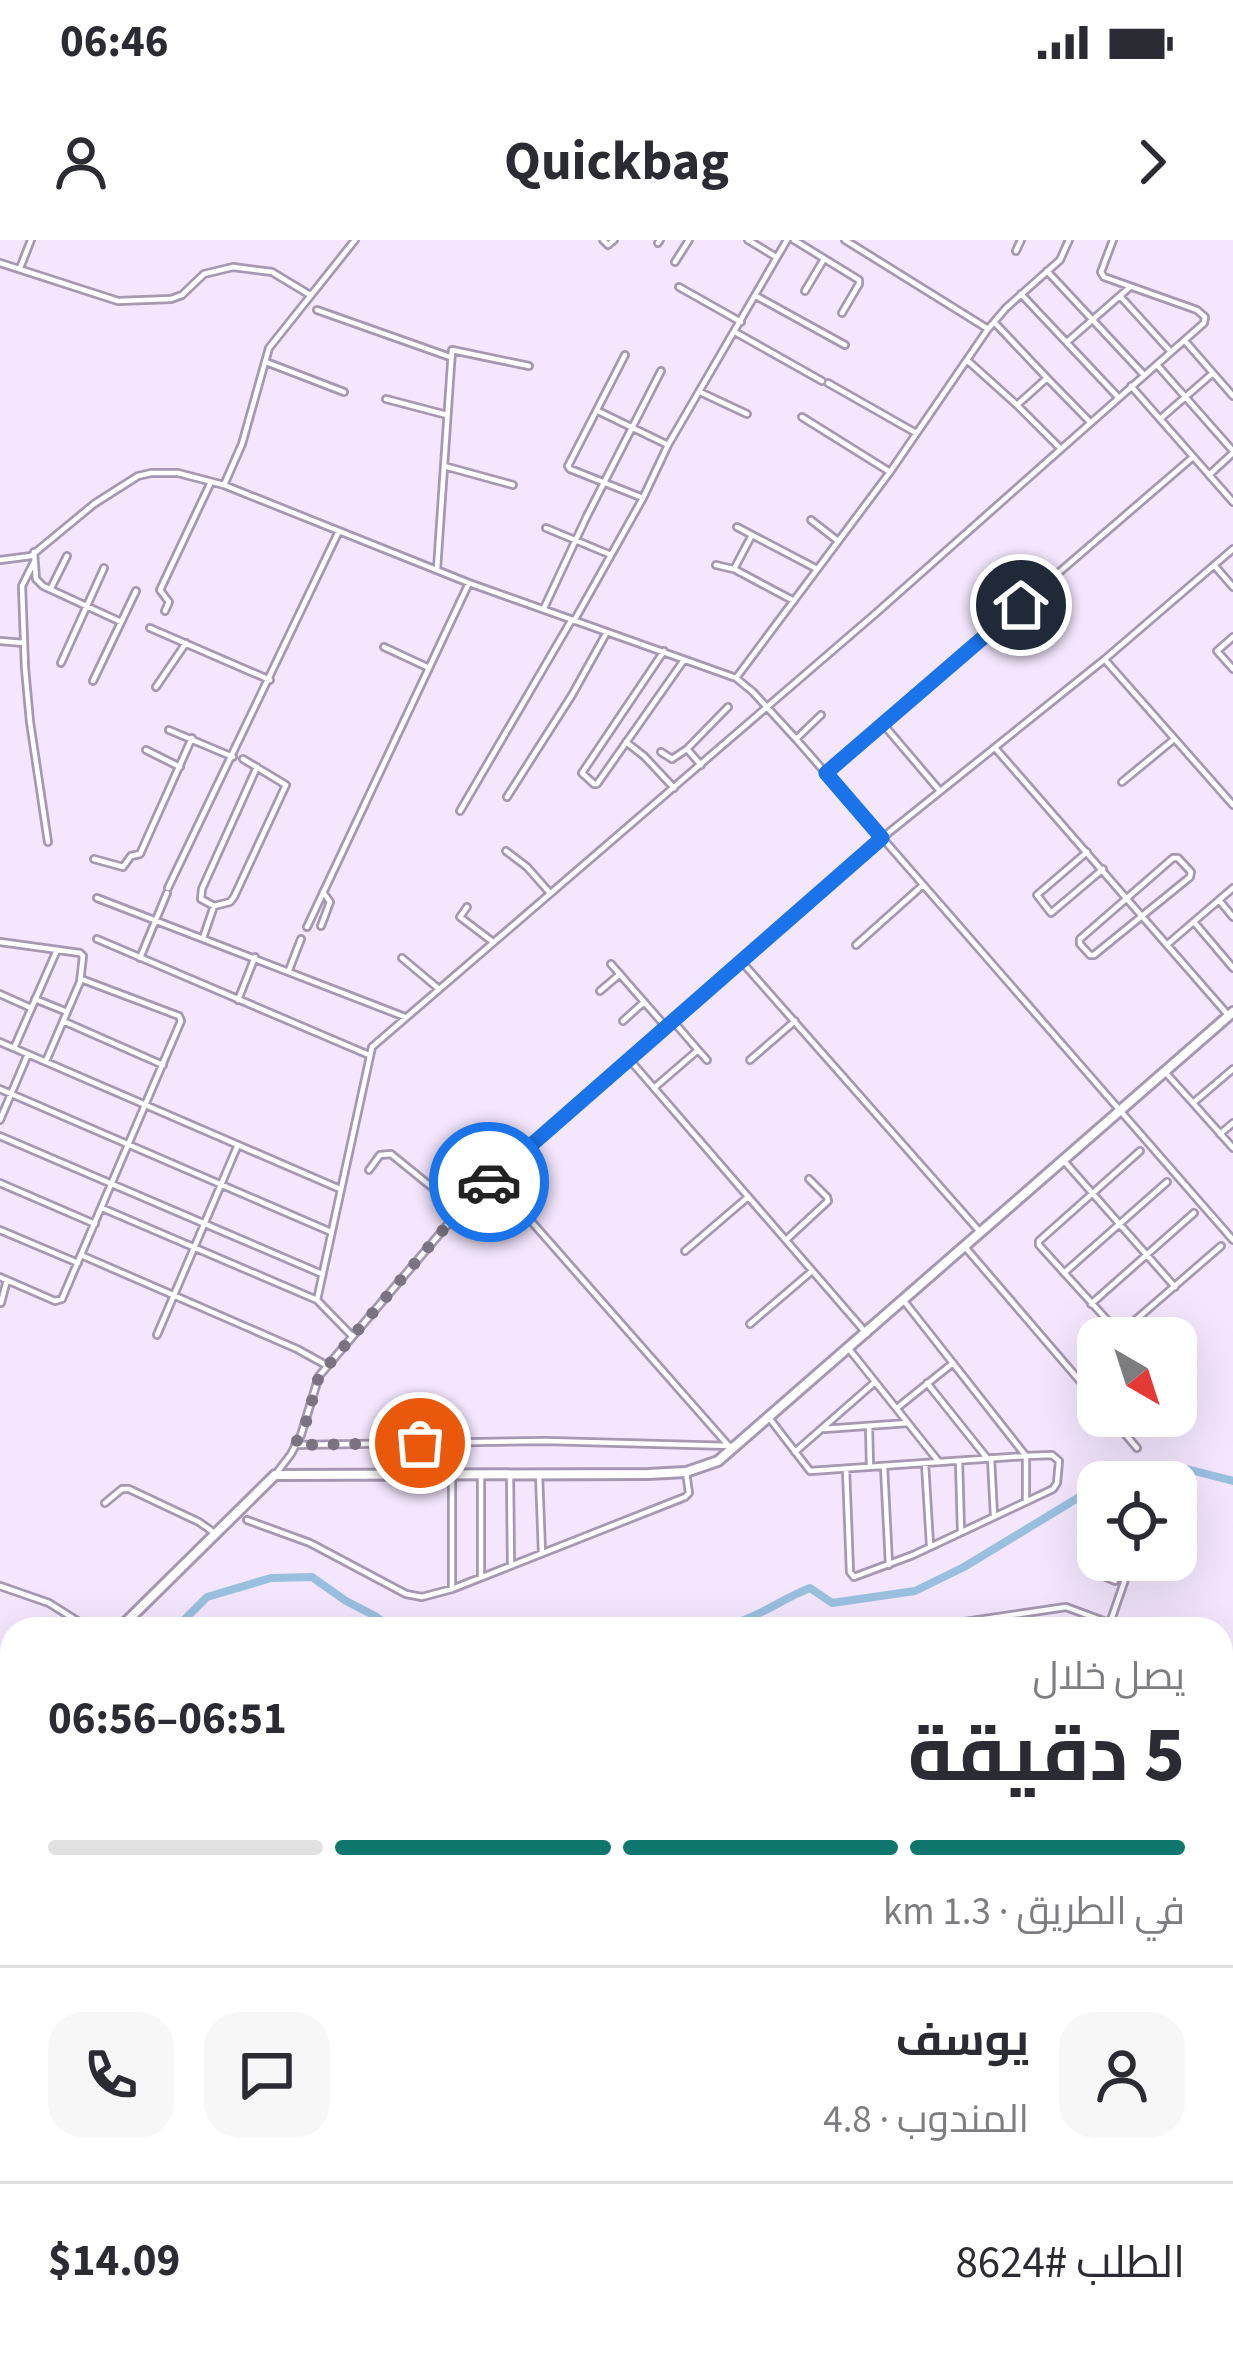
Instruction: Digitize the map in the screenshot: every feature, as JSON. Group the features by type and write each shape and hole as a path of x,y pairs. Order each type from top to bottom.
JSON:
{"street":[{"path":"20,269 31,240"},
{"path":"224,485 242,444 273,342 355,240"},
{"path":"603,240 608,245 614,240"},
{"path":"675,262 689,240"},
{"path":"748,240 776,257"},
{"path":"460,811 611,556 668,445 776,257 790,240 860,282 842,313"},
{"path":"845,240 988,329"},
{"path":"1016,251 1021,240"},
{"path":"316,1300 372,1047 1204,323 1205,316 1189,306 1101,275 1113,240"},
{"path":"736,679 890,472 988,329 1060,260 1066,241"},
{"path":"805,291 824,260"},
{"path":"0,262 118,301 177,297 204,274 233,267 272,272 310,295"},
{"path":"1047,271 1144,375"},
{"path":"1067,343 1130,286"},
{"path":"679,287 741,322"},
{"path":"1021,294 1118,398"},
{"path":"756,296 845,345"},
{"path":"1120,296 1171,352"},
{"path":"316,310 451,357"},
{"path":"994,322 1090,422"},
{"path":"736,332 916,433"},
{"path":"1185,341 1233,395"},
{"path":"436,569 454,348 529,366"},
{"path":"625,355 568,466 643,498"},
{"path":"967,360 1061,448"},
{"path":"266,362 344,392"},
{"path":"1157,365 1233,452 1209,475"},
{"path":"543,610 661,371"},
{"path":"1160,419 1213,373"},
{"path":"1016,406 1047,378"},
{"path":"1131,386 1233,502"},
{"path":"700,392 747,414"},
{"path":"386,399 447,415"},
{"path":"597,410 668,445"},
{"path":"802,417 890,472"},
{"path":"826,773 1193,457"},
{"path":"443,466 513,485"},
{"path":"0,560 25,558 138,476 178,473 224,485 469,583 736,679 796,739 1233,1240"},
{"path":"165,611 169,602 160,590 211,482"},
{"path":"811,520 838,541"},
{"path":"737,527 817,569"},
{"path":"546,528 611,556"},
{"path":"140,958 167,891 339,531"},
{"path":"734,569 752,535"},
{"path":"130,1617 275,1475 306,1422 316,1382 326,1365 460,1210 882,838 1233,549"},
{"path":"34,552 35,579 121,622"},
{"path":"50,589 68,556"},
{"path":"34,562 22,586 30,722 48,842"},
{"path":"716,565 734,569 794,601"},
{"path":"1214,565 1233,587"},
{"path":"61,663 104,568"},
{"path":"307,927 469,583"},
{"path":"93,681 136,591"},
{"path":"150,628 270,680"},
{"path":"507,797 607,632"},
{"path":"1233,638 1217,650 1233,669"},
{"path":"0,641 26,644"},
{"path":"156,687 186,644"},
{"path":"384,647 427,667"},
{"path":"664,651 582,773 594,784 685,659"},
{"path":"1105,659 1233,806"},
{"path":"661,752 672,759 687,749 728,707"},
{"path":"796,739 821,715"},
{"path":"883,724 940,790"},
{"path":"169,730 232,757"},
{"path":"94,859 123,867 131,856 140,854 193,738"},
{"path":"1122,782 1174,739"},
{"path":"626,742 674,788"},
{"path":"275,1475 686,1472 712,1464 770,1419 1232,1014 994,747"},
{"path":"687,749 701,765"},
{"path":"146,750 180,767"},
{"path":"244,759 257,766 286,785 234,897 214,906 201,899 202,890 257,766"},
{"path":"506,851 550,893"},
{"path":"1088,852 1037,898 1051,913 1103,869"},
{"path":"1173,858 1191,872 1094,955 1084,950 1080,939 1127,897 1173,858"},
{"path":"856,945 923,885"},
{"path":"1168,944 1233,888"},
{"path":"322,926 330,906 323,892"},
{"path":"97,898 405,1017"},
{"path":"1219,901 1233,917"},
{"path":"203,938 214,906"},
{"path":"466,907 460,917 493,942"},
{"path":"1194,922 1233,968"},
{"path":"97,939 369,1055"},
{"path":"289,970 301,939"},
{"path":"0,942 82,955 81,979 46,1061"},
{"path":"14,1048 57,950"},
{"path":"238,1000 255,957"},
{"path":"402,958 439,989"},
{"path":"741,961 982,1233"},
{"path":"611,964 666,1027"},
{"path":"600,991 620,974"},
{"path":"1,1303 3,1278 58,1301 182,1021 81,979"},
{"path":"0,994 32,1008"},
{"path":"35,999 67,1012"},
{"path":"623,1021 644,1003"},
{"path":"63,1021 163,1065"},
{"path":"673,1021 707,1060"},
{"path":"750,1060 794,1021"},
{"path":"0,1042 340,1189"},
{"path":"654,1088 698,1050"},
{"path":"0,1120 28,1054"},
{"path":"629,1059 867,1334"},
{"path":"1193,1103 1233,1069"},
{"path":"1165,1072 1233,1148"},
{"path":"0,1089 331,1232"},
{"path":"1220,1134 1233,1123"},
{"path":"0,1136 322,1274"},
{"path":"157,1335 238,1144"},
{"path":"1140,1151 1038,1243 1115,1331 1121,1332 1221,1246"},
{"path":"369,1170 380,1155 391,1154 460,1210"},
{"path":"1064,1161 1175,1287"},
{"path":"494,1178 733,1446"},
{"path":"786,1240 828,1202 809,1179"},
{"path":"1064,1273 1167,1182"},
{"path":"0,1183 95,1224"},
{"path":"685,1251 748,1197"},
{"path":"101,1208 316,1300 352,1336"},
{"path":"1091,1304 1194,1213"},
{"path":"0,1230 78,1263"},
{"path":"965,1247 1077,1378"},
{"path":"81,1255 326,1365"},
{"path":"750,1324 812,1270"},
{"path":"904,1301 1026,1456 1026,1502"},
{"path":"849,1349 939,1462"},
{"path":"896,1408 953,1363"},
{"path":"795,1452 875,1382"},
{"path":"927,1383 989,1458 994,1516"},
{"path":"770,1419 811,1471 846,1468 959,1461 989,1458 1026,1456 1052,1455 1059,1461 1053,1489 889,1565 850,1575 846,1468"},
{"path":"821,1429 908,1424"},
{"path":"869,1426 870,1467"},
{"path":"1128,1437 1137,1448"},
{"path":"295,1445 545,1441 733,1446"},
{"path":"959,1461 961,1531"},
{"path":"925,1463 930,1545"},
{"path":"884,1466 889,1565"},
{"path":"247,1520 310,1543 406,1594 422,1597 685,1497 689,1490 686,1472"},
{"path":"452,1474 452,1589"},
{"path":"481,1474 481,1577"},
{"path":"510,1474 511,1566"},
{"path":"539,1474 542,1553"},
{"path":"105,1503 129,1489 216,1534"},
{"path":"1112,1617 1125,1581"},
{"path":"0,1586 70,1617"},
{"path":"997,1617 1063,1607 1092,1617"}],"waterway":[{"path":"1197,1472 1233,1481"},
{"path":"751,1617 810,1588 832,1603 915,1591 1077,1498"},
{"path":"187,1617 207,1597 271,1578 312,1577 376,1617"}],"way so far":[{"path":"420,1443 295,1445 319,1376 489,1182"}],"route":[{"path":"489,1182 882,838 826,773 1021,605"}]}
